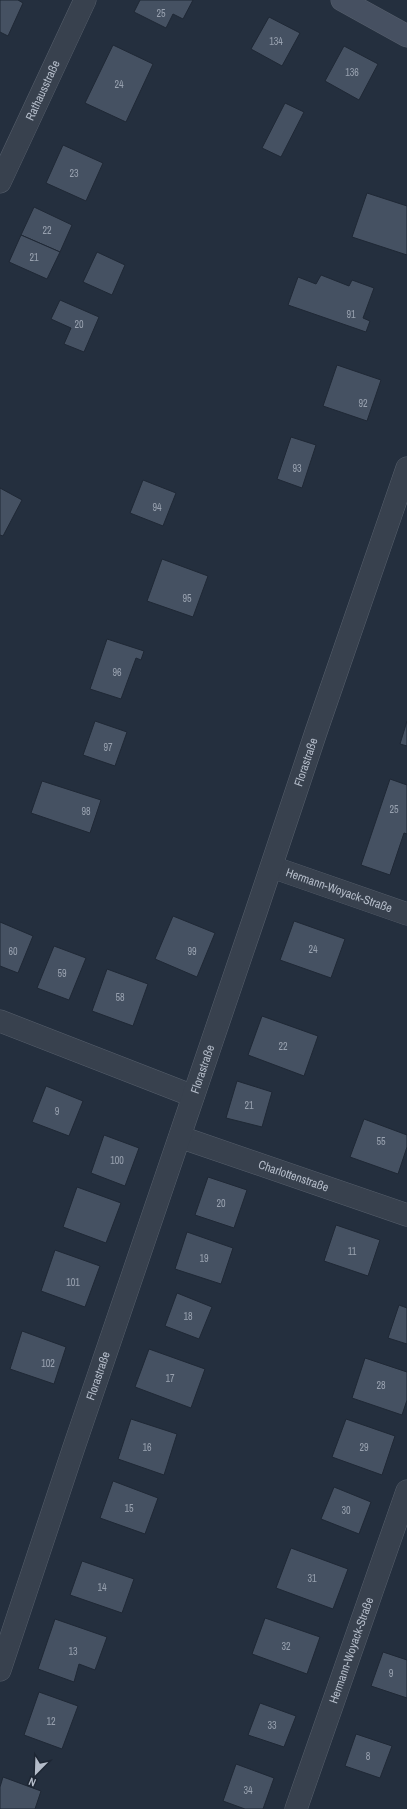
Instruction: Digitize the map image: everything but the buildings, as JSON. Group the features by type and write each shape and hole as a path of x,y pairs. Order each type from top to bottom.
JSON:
{"street":[{"name":"Rathausstraße","path":"0,182 85,0"},
{"path":"342,0 407,36"},
{"name":"Florastraße","path":"0,1670 193,1096 272,867 316,732 407,468"},
{"name":"Hermann-Woyack-Straße","path":"272,867 407,914"},
{"path":"0,1021 193,1096"},
{"name":"Charlottenstraße","path":"180,1136 407,1215"},
{"name":"Hermann-Woyack-Straße","path":"296,1809 407,1491"}]}
